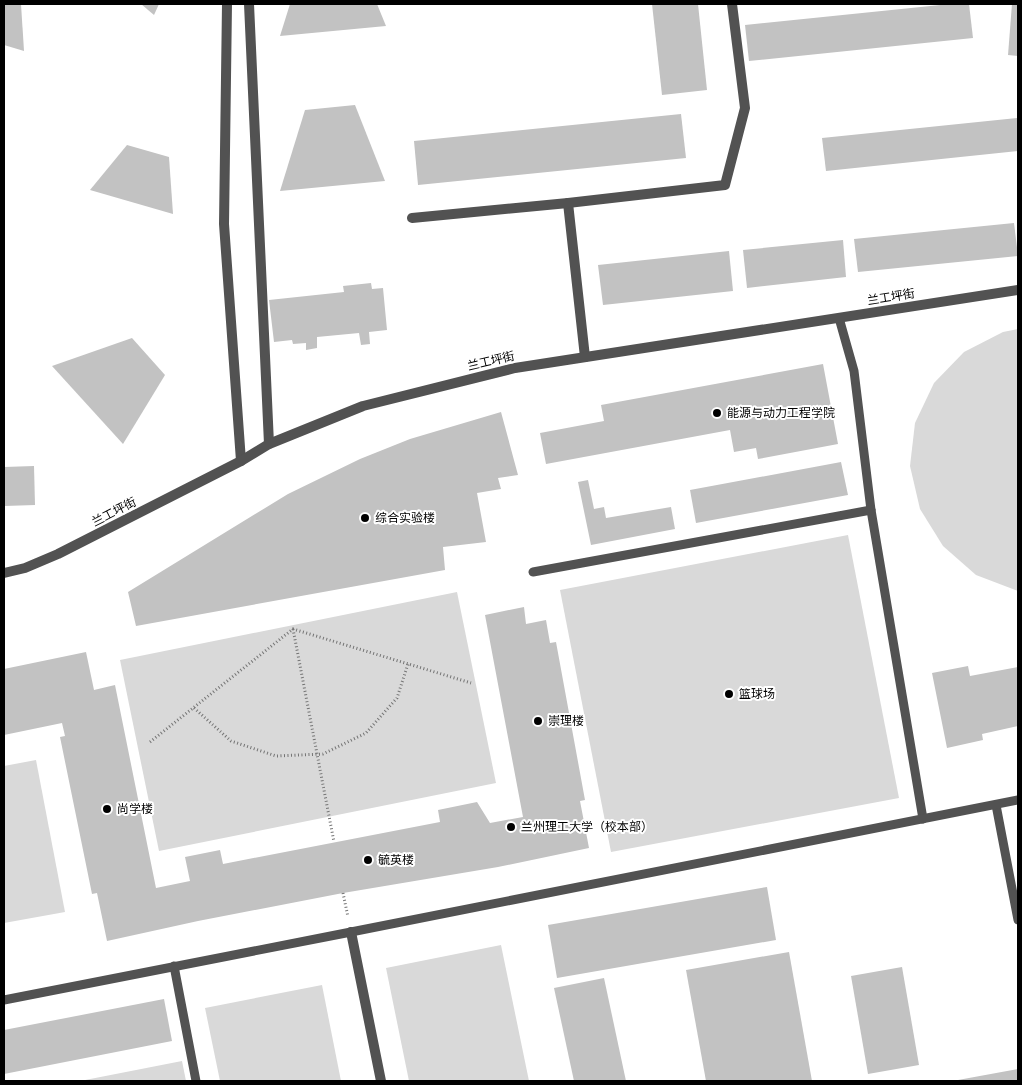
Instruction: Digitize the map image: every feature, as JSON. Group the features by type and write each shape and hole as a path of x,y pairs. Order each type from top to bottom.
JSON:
{"street":[{"path":"227,4 224,224 240,461"},
{"path":"249,4 269,444"},
{"path":"412,218 726,185 745,108 732,4"},
{"path":"568,203 585,357"},
{"name":"兰工坪街","path":"4,573 25,568 58,554 240,461 269,444 363,406 514,368 1018,290"},
{"path":"351,932 381,1081"}],"lane":[{"path":"839,318 854,371 871,510 923,819"},
{"path":"533,572 871,510"},
{"path":"4,1000 1018,800"},
{"path":"996,805 1018,920"},
{"path":"174,966 196,1081"}],"path":[{"path":"293,629 470,683"},
{"path":"150,742 293,629"},
{"path":"293,629 334,842"},
{"path":"194,708 231,741 276,756 323,754 366,733 397,698 408,664"},
{"path":"344,893 351,932"}],"shaded area":[{"path":"1018,329 1018,591 976,575 943,546 920,509 910,466 915,423 934,383 964,352 1003,332"},
{"name":"篮球场","path":"848,535 899,798 611,852 560,590"},
{"path":"457,592 496,783 159,851 120,660"},
{"path":"36,760 65,912 4,923 4,766"},
{"path":"501,945 529,1081 409,1081 386,968"},
{"path":"322,985 341,1081 220,1081 205,1008"},
{"path":"182,1061 186,1081 80,1081"}],"building":[{"path":"4,4 21,4 24,51 4,45"},
{"path":"141,4 159,4 154,15"},
{"path":"290,4 377,4 386,26 280,36"},
{"path":"652,4 698,4 707,90 662,95"},
{"path":"950,4 969,4 973,38 749,61 745,25"},
{"path":"1012,4 1018,4 1018,56 1008,55"},
{"path":"355,105 385,181 280,191 305,110"},
{"path":"681,114 686,158 418,185 414,141"},
{"path":"1017,118 1018,151 826,171 822,138"},
{"path":"127,145 169,157 173,214 90,190"},
{"path":"1014,223 1018,256 858,272 854,239"},
{"path":"843,240 846,277 747,288 743,250"},
{"path":"729,251 733,291 603,305 598,265"},
{"path":"371,283 372,289 383,288 387,330 369,332 370,344 361,345 359,333 317,337 317,348 306,350 306,343 293,344 292,340 274,342 269,300 344,292 343,286"},
{"path":"132,338 165,375 123,444 52,366"},
{"name":"能源与动力工程学院","path":"823,364 838,444 758,459 756,448 734,452 730,430 546,464 540,433 604,421 601,405"},
{"name":"综合实验楼","path":"501,412 518,475 498,478 501,489 477,493 486,542 443,547 445,570 136,626 128,592 288,494 360,459 410,439"},
{"path":"841,462 848,495 696,523 690,490"},
{"path":"34,466 35,505 4,506 4,467"},
{"path":"588,480 594,509 604,507 606,518 671,507 675,529 591,545 578,482"},
{"path":"524,607 526,624 546,620 550,643 556,642 585,800 580,801 589,848 498,867 343,893 107,941 97,893 92,894 60,737 65,736 62,723 4,735 4,669 86,652 94,690 115,685 156,888 190,881 185,857 220,850 223,864 440,822 438,810 477,802 490,823 523,817 485,615"},
{"path":"968,666 970,676 1018,667 1018,726 982,734 983,740 947,748 932,673"},
{"path":"767,887 776,940 557,978 548,925"},
{"path":"789,952 812,1081 706,1081 686,970"},
{"path":"902,967 919,1065 868,1074 851,976"},
{"path":"604,978 626,1081 574,1081 554,988"},
{"path":"164,999 172,1041 4,1074 4,1030"},
{"path":"1018,1069 1018,1081 958,1081 958,1080"}],"place":[{"name":"能源与动力工程学院","path":"717,413"},
{"name":"综合实验楼","path":"365,518"},
{"name":"篮球场","path":"729,694"},
{"name":"崇理楼","path":"538,721"},
{"name":"尚学楼","path":"107,809"},
{"name":"兰州理工大学（校本部）","path":"511,827"},
{"name":"毓英楼","path":"368,860"}]}
